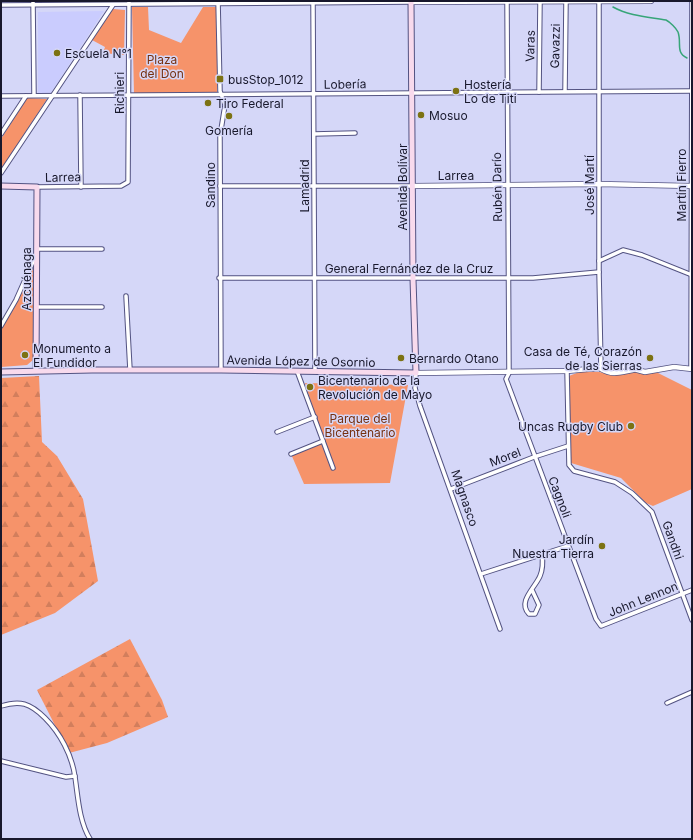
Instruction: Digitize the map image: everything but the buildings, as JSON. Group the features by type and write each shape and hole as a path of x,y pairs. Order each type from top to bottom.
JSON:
{"main road":[{"name":"Avenida Bolívar","path":"411,2 413,279 416,373"},
{"name":"Larrea","path":"1,186 37,187"},
{"name":"Azcuénaga","path":"36,370 37,187"},
{"name":"Avenida López de Osornio","path":"1,372 36,370 221,370 416,373"}],"street":[{"name":"José Martí","path":"599,1 599,272 601,369"},
{"path":"1,5 32,3 113,5 129,3 218,2 651,1"},
{"name":"Martín Fierro","path":"691,369 692,275 690,91 692,1"},
{"name":"Sandino","path":"218,2 221,95 225,105 220,136 219,278 221,370"},
{"name":"Lamadrid","path":"313,2 315,371"},
{"name":"Rubén Darío","path":"507,2 506,92 509,373"},
{"name":"Varas","path":"539,92 540,2"},
{"name":"Gavazzi","path":"565,91 566,2"},
{"path":"32,3 34,95"},
{"name":"Richieri","path":"126,185 128,182 129,3"},
{"path":"1,173 113,5"},
{"name":"Lobería","path":"1,96 313,95 565,91 690,91"},
{"path":"80,95 81,187"},
{"path":"1,134 26,96"},
{"path":"314,134 355,133"},
{"name":"Larrea","path":"220,186 599,184 691,186"},
{"name":"Larrea","path":"37,187 126,185"},
{"path":"37,249 102,249"},
{"path":"599,261 623,250 642,255 692,275"},
{"path":"1,326 16,300 37,255"},
{"name":"General Fernández de la Cruz","path":"219,278 508,278 581,275 599,272"},
{"path":"126,296 130,370"},
{"path":"36,307 102,307"},
{"name":"Avenida López de Osornio","path":"416,373 509,373 601,369 609,373 616,374 633,370 645,372 674,367 691,369"},
{"path":"297,371 333,468"},
{"path":"567,371 568,446"},
{"name":"Magnasco","path":"416,373 418,402 451,489 500,629"},
{"name":"Cagnoli","path":"509,373 506,380 596,619 601,626"},
{"path":"277,432 315,417"},
{"path":"291,454 323,441"},
{"name":"Morel","path":"451,489 534,457 568,446"},
{"name":"Gandhi","path":"568,446 569,465 571,469 615,482 632,493 652,512 692,620"},
{"path":"481,574 568,546"},
{"path":"532,590 539,605 535,614 529,614 525,611 524,604 542,570 542,554"},
{"name":"John Lennon","path":"601,626 692,590"},
{"path":"667,703 692,692"},
{"path":"1,706 14,702 25,704 37,710 53,726 69,753 75,776 80,810 90,839"},
{"path":"1,761 66,777 75,776"}],"shaded area":[{"name":"Escuela N°1","path":"104,11 50,94 38,93 38,12"}],"green space":[{"name":"Plaza del Don","path":"132,7 148,7 149,30 181,43 203,7 217,7 217,93 134,94"},
{"path":"113,9 125,10 124,55 103,53 105,47 92,40"},
{"path":"27,98 47,99 1,170 1,139"},
{"path":"34,263 33,360 27,365 1,367 1,330 15,306"},
{"name":"Uncas Rugby Club","path":"582,371 614,375 634,372 656,372 692,390 692,489 653,506 646,503 621,478 571,463 569,376"},
{"path":"39,376 42,442 57,456 83,499 98,581 55,613 1,635 1,378"},
{"name":"Parque del Bicentenario","path":"305,383 408,385 390,483 304,484 291,454 323,441"},
{"path":"130,639 162,700 168,717 107,743 69,753 37,690"}],"waterway":[{"path":"613,7 632,14 668,21 678,32 681,53 687,58"}],"place":[{"name":"Escuela N°1","path":"57,53"},
{"name":"busStop_1012","path":"220,79"},
{"name":"Hostería Lo de Titi","path":"456,91"},
{"name":"Tiro Federal","path":"208,103"},
{"name":"Mosuo","path":"421,115"},
{"name":"Gomería","path":"229,116"},
{"name":"Monumento a El Fundidor","path":"25,355"},
{"name":"Bernardo Otano","path":"401,358"},
{"name":"Casa de Té, Corazón de las Sierras","path":"650,358"},
{"name":"Bicentenario de la Revolución de Mayo","path":"310,387"},
{"name":"Uncas Rugby Club","path":"631,426"},
{"name":"Jardín Nuestra Tierra","path":"602,546"}]}
